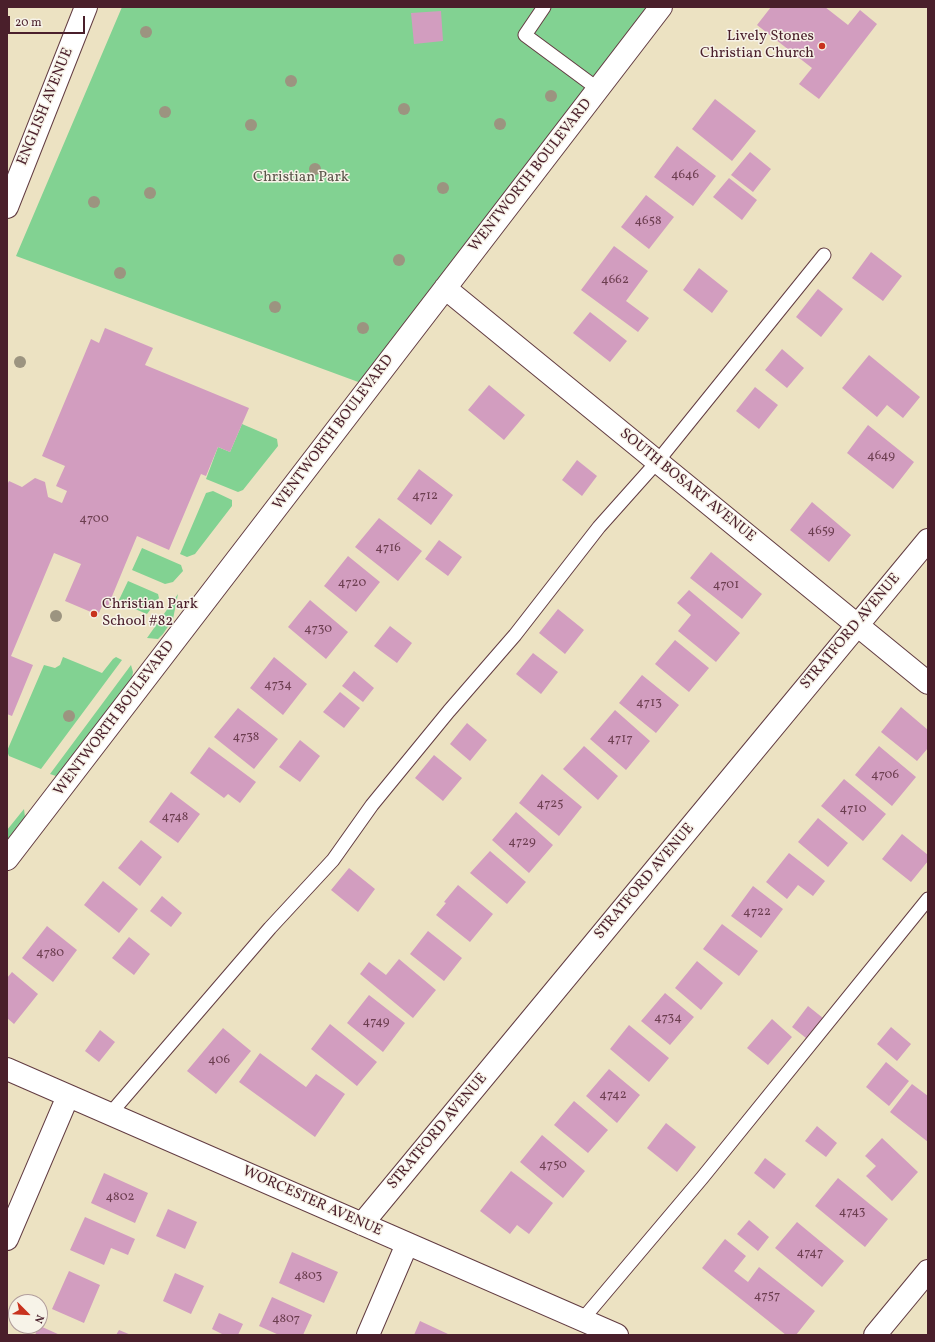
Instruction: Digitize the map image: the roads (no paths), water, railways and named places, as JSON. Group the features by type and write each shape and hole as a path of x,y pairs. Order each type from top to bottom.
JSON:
{"street":[{"name":"ENGLISH AVENUE","path":"7,207 86,7"},
{"name":"WENTWORTH BOULEVARD","path":"7,860 661,7"},
{"name":"SOUTH BOSART AVENUE","path":"445,288 928,683"},
{"name":"STRATFORD AVENUE","path":"362,1224 928,540"},
{"name":"WORCESTER AVENUE","path":"7,1069 617,1335"},
{"path":"7,1239 68,1096"},
{"path":"368,1335 407,1244"},
{"path":"875,1335 928,1271"}],"lane":[{"path":"544,7 525,35 598,89"},
{"path":"110,1114 270,928 333,860 372,805 515,635 599,527 658,462 824,255"},
{"path":"582,1320 702,1178 928,899"}],"place":[{"name":"Lively Stones Christian Church","path":"822,46"},
{"name":"Christian Park School #82","path":"94,614"}],"park label":[{"name":"Christian Park","path":"301,178"}]}
